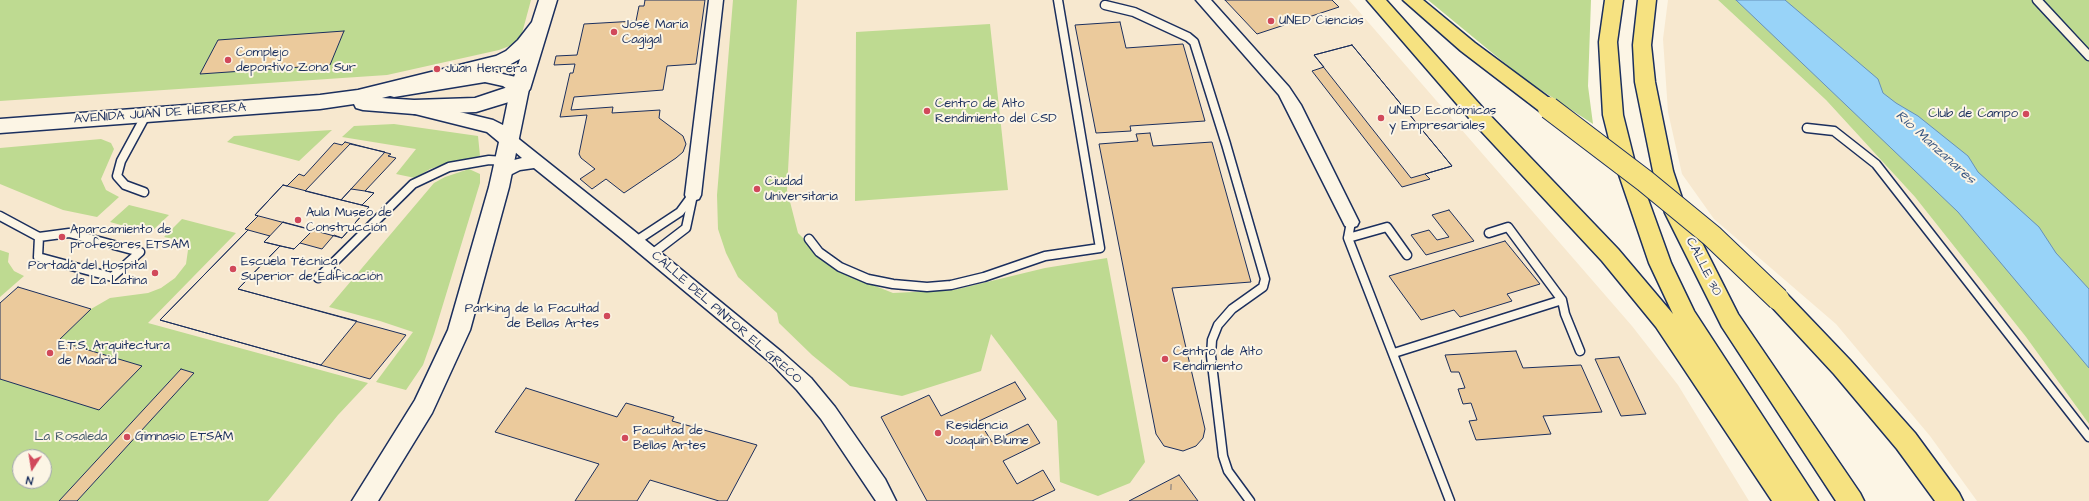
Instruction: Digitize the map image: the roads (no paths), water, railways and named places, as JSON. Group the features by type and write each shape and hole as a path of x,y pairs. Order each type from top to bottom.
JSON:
{"highway":[{"path":"1376,0 1481,118 1610,255 1664,320 1787,501"},
{"path":"1412,0 1468,47 1645,181 1712,236 1778,299 1842,367 1906,441 1950,501"},
{"path":"1614,0 1608,42 1613,115 1625,163 1660,263 1685,316 1730,389 1805,501"},
{"name":"CALLE 30","path":"1647,0 1642,45 1645,82 1663,171 1676,213 1730,320 1851,501"}],"main road":[{"path":"320,102 373,103 414,107 476,105 507,97 520,89 548,0"},
{"path":"320,102 378,92 502,60 513,55 526,44 541,23"},
{"name":"AVENIDA JUAN DE HERRERA","path":"0,126 320,102"}],"street":[{"path":"693,195 716,0"},
{"path":"1203,0 1284,91 1293,105 1351,222"},
{"path":"364,501 391,461 424,406 459,330 505,158 520,89 509,81 485,76 425,87 378,92"},
{"path":"414,107 493,128 505,158 516,165 537,162"},
{"name":"CALLE DEL PINTOR EL GRECO","path":"505,158 537,162 742,328 804,384 854,448 878,485 886,501"}],"lane":[{"path":"809,239 820,252 840,267 868,279 893,284 927,286 957,283 1045,256 1100,248 1058,0"},
{"path":"2038,0 2089,56"},
{"path":"1105,5 1134,12 1188,37 1194,42 1226,144 1265,279 1263,287 1232,309 1218,325 1212,340 1211,356 1223,456 1228,471 1250,501"},
{"path":"144,192 125,186 116,176 121,161 146,115"},
{"path":"1807,128 1834,131 1876,164 2089,437"},
{"path":"318,278 413,184 449,168 505,158"},
{"path":"636,241 680,212 693,195"},
{"path":"652,254 686,228 693,195"},
{"path":"0,216 39,237 69,233 140,252 112,277 38,257 39,237"},
{"path":"1351,222 1348,238 1394,353 1450,501"},
{"path":"1348,238 1387,227 1407,255"},
{"path":"1489,233 1508,227 1562,300 1565,314 1580,351"},
{"path":"1394,353 1562,300"}],"water":[{"name":"Río Manzanares","path":"1736,0 1785,0 1878,79 1883,93 1896,103 1918,116 1968,156 1978,172 2039,227 2056,253 2089,289 2089,368 1958,212"}],"place":[{"name":"UNED Ciencias","path":"1271,21"},
{"name":"José María Cagigal","path":"614,32"},
{"name":"Complejo deportivo Zona Sur","path":"228,60"},
{"name":"Juan Herrera","path":"437,69"},
{"name":"Centro de Alto Rendimiento del CSD","path":"927,111"},
{"name":"Club de Campo","path":"2026,114"},
{"name":"UNED Económicas y Empresariales","path":"1381,118"},
{"name":"Ciudad Universitaria","path":"757,189"},
{"name":"Aula Museo de Construcción","path":"298,220"},
{"name":"Aparcamiento de profesores ETSAM","path":"62,237"},
{"name":"Escuela Técnica Superior de Edificación","path":"233,269"},
{"name":"Portada del Hospital de La Latina","path":"155,273"},
{"name":"Parking de la Facultad de Bellas Artes","path":"607,316"},
{"name":"E.T.S. Arquitectura de Madrid","path":"50,353"},
{"name":"Centro de Alto Rendimiento","path":"1165,359"},
{"name":"Residencia Joaquín Blume","path":"938,433"},
{"name":"Gimnasio ETSAM","path":"127,437"},
{"name":"Facultad de Bellas Artes","path":"625,438"}],"park label":[{"name":"La Rosaleda","path":"71,437"}]}
